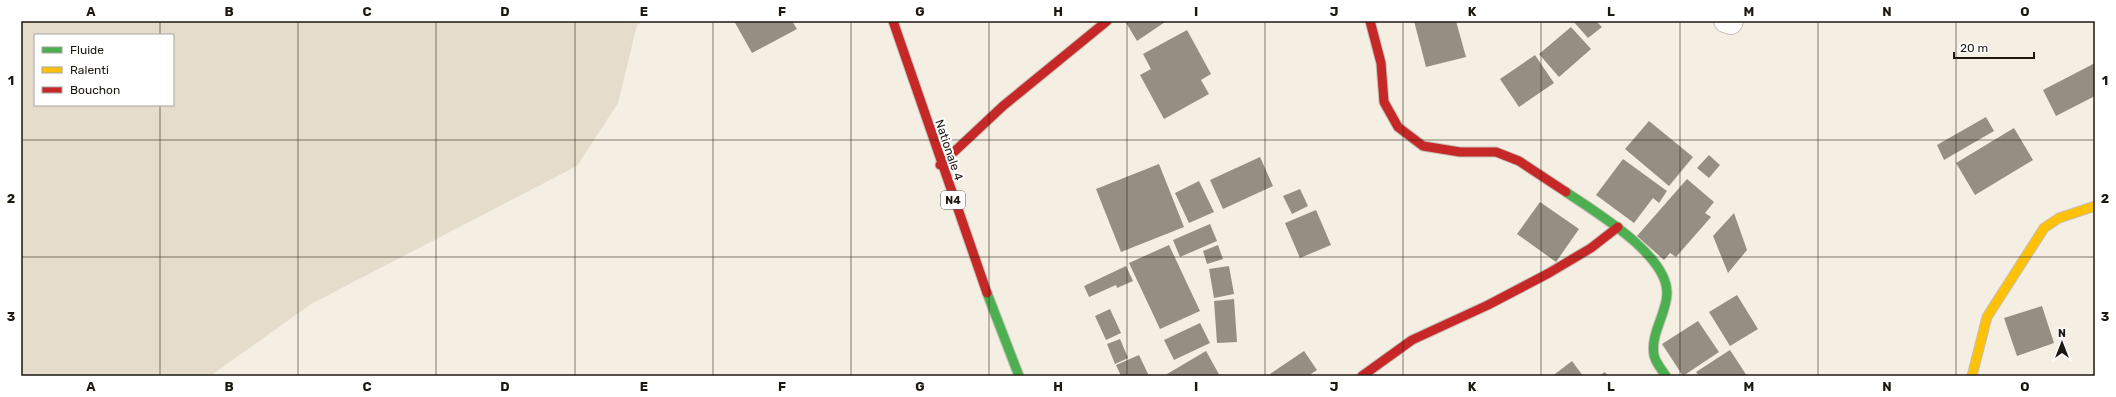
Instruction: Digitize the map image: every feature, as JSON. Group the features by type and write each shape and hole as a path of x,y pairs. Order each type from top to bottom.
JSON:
{"main road":[{"name":"Nationale 4","path":"893,21 940,165 1018,376"},
{"path":"940,165 1003,106 1107,21"},
{"path":"1370,21 1381,63 1384,102 1398,127 1422,146 1460,152 1496,152 1519,161 1618,227 1640,246 1662,274 1666,283 1667,294 1654,344 1654,356 1666,376"},
{"path":"1972,376 1987,317 2044,228 2059,218 2095,206"},
{"path":"1362,376 1412,340 1549,273 1591,248 1618,227"}],"street":[{"path":"1725,21 1731,23 1732,21"}],"shaded area":[{"path":"21,21 643,21 637,25 618,103 577,166 311,304 210,376 21,376"}],"building":[{"path":"734,21 792,21 797,29 752,53"},
{"path":"1125,21 1164,21 1165,22 1137,41"},
{"path":"1414,21 1456,21 1466,57 1426,67"},
{"path":"1573,21 1596,21 1602,27 1588,38"},
{"path":"1571,27 1591,49 1559,77 1539,54"},
{"path":"1187,30 1211,74 1201,80 1209,94 1164,119 1140,75 1151,69 1143,54"},
{"path":"1535,55 1554,83 1519,107 1500,79"},
{"path":"2095,63 2095,96 2056,116 2043,90"},
{"path":"1986,117 1994,131 1944,160 1937,145"},
{"path":"1649,121 1693,157 1669,186 1625,149"},
{"path":"2014,128 2033,160 1975,195 1956,163"},
{"path":"1709,155 1720,165 1709,178 1697,168"},
{"path":"1260,157 1273,186 1223,209 1210,180"},
{"path":"1623,159 1667,191 1659,203 1653,198 1634,223 1596,195"},
{"path":"1159,164 1184,227 1121,252 1096,189"},
{"path":"1687,179 1714,202 1705,213 1711,217 1676,257 1670,253 1664,260 1637,236"},
{"path":"1199,181 1214,212 1189,223 1175,193"},
{"path":"1300,189 1308,206 1292,214 1283,196"},
{"path":"1540,202 1579,229 1556,262 1517,234"},
{"path":"1316,210 1331,245 1300,258 1285,223"},
{"path":"1734,213 1747,250 1728,273 1713,236"},
{"path":"1210,224 1217,241 1180,257 1173,240"},
{"path":"1169,245 1200,311 1160,329 1129,263"},
{"path":"1218,245 1223,259 1207,264 1203,251"},
{"path":"1126,266 1133,281 1117,288 1116,285 1089,297 1084,286"},
{"path":"1229,266 1234,294 1214,298 1209,269"},
{"path":"1737,295 1758,329 1730,346 1709,312"},
{"path":"1234,299 1237,342 1217,343 1214,301"},
{"path":"2042,306 2054,343 2017,356 2004,318"},
{"path":"1110,309 1121,333 1106,340 1095,316"},
{"path":"1698,321 1719,352 1683,376 1662,344"},
{"path":"1200,323 1210,343 1174,360 1164,340"},
{"path":"1120,339 1128,358 1115,364 1107,344"},
{"path":"1730,350 1747,376 1699,376 1696,372"},
{"path":"1206,351 1220,376 1168,376 1167,374"},
{"path":"1304,351 1317,370 1308,376 1271,376 1270,374"},
{"path":"1139,355 1149,376 1121,376 1116,365"},
{"path":"1572,361 1583,376 1556,376 1555,374"},
{"path":"1605,372 1608,376 1599,376"}],"traffic: fast":[{"path":"1566,192 1611,222 1643,249 1664,278 1667,293 1666,301 1656,331 1653,347 1656,360 1666,376"},
{"path":"987,293 1019,376"}],"traffic: slow":[{"path":"1972,376 1987,317 2044,228 2059,218 2095,206"}],"traffic: jam":[{"path":"893,21 987,293"},
{"path":"940,165 1003,106 1107,21"},
{"path":"1370,21 1381,63 1384,102 1398,127 1423,146 1460,152 1496,152 1519,161 1566,192"},
{"path":"1362,376 1412,340 1488,305 1549,273 1591,248 1618,227"}]}
